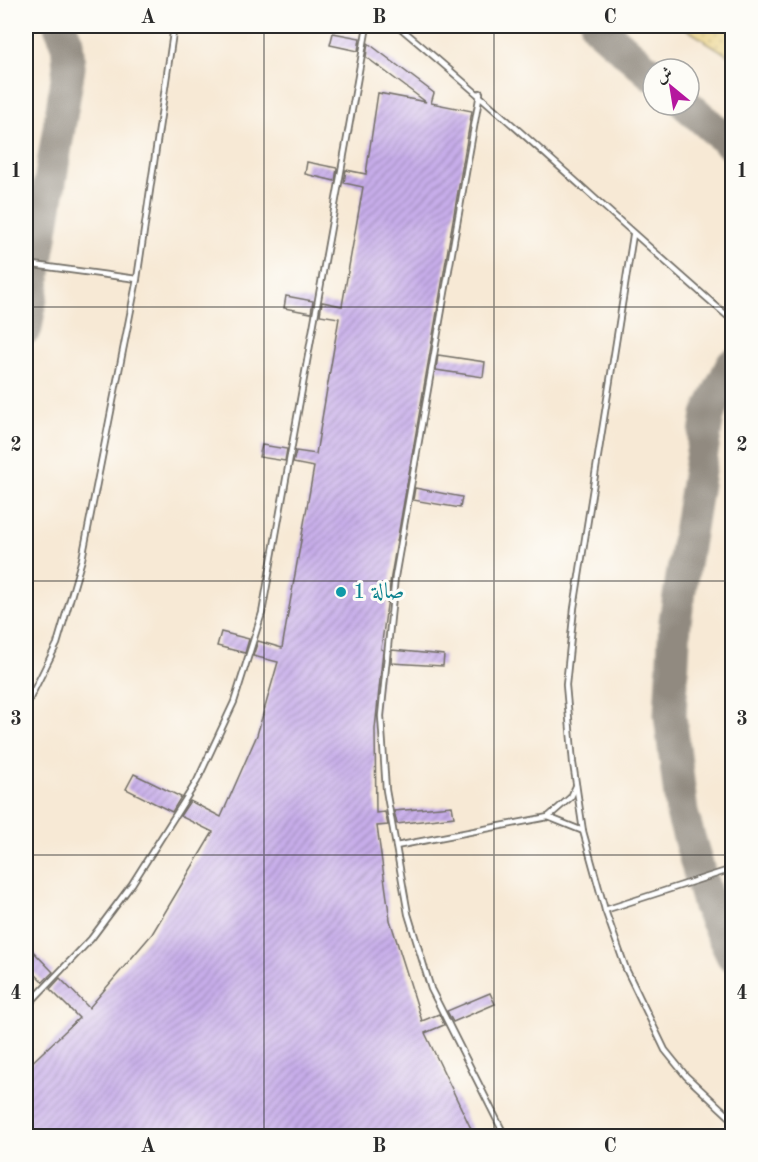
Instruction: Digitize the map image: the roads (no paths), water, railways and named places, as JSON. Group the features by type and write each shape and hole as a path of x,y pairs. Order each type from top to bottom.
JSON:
{"lane":[{"path":"26,706 57,644 82,559 137,279 174,26"},
{"path":"26,1007 91,939 132,884 197,781 234,702 262,613 367,26"},
{"path":"398,26 480,93 633,235 732,320"},
{"path":"480,93 395,577 381,716 386,790 408,914 431,989 505,1137"},
{"path":"633,235 574,608 566,685 576,786 583,831 605,910 626,969 666,1050 686,1076 732,1119"},
{"path":"26,264 137,279"},
{"path":"396,846 548,817 571,797 576,786"},
{"path":"548,817 583,831"},
{"path":"605,910 732,869"}],"place":[{"name":"صالة 1","path":"341,592"}]}
